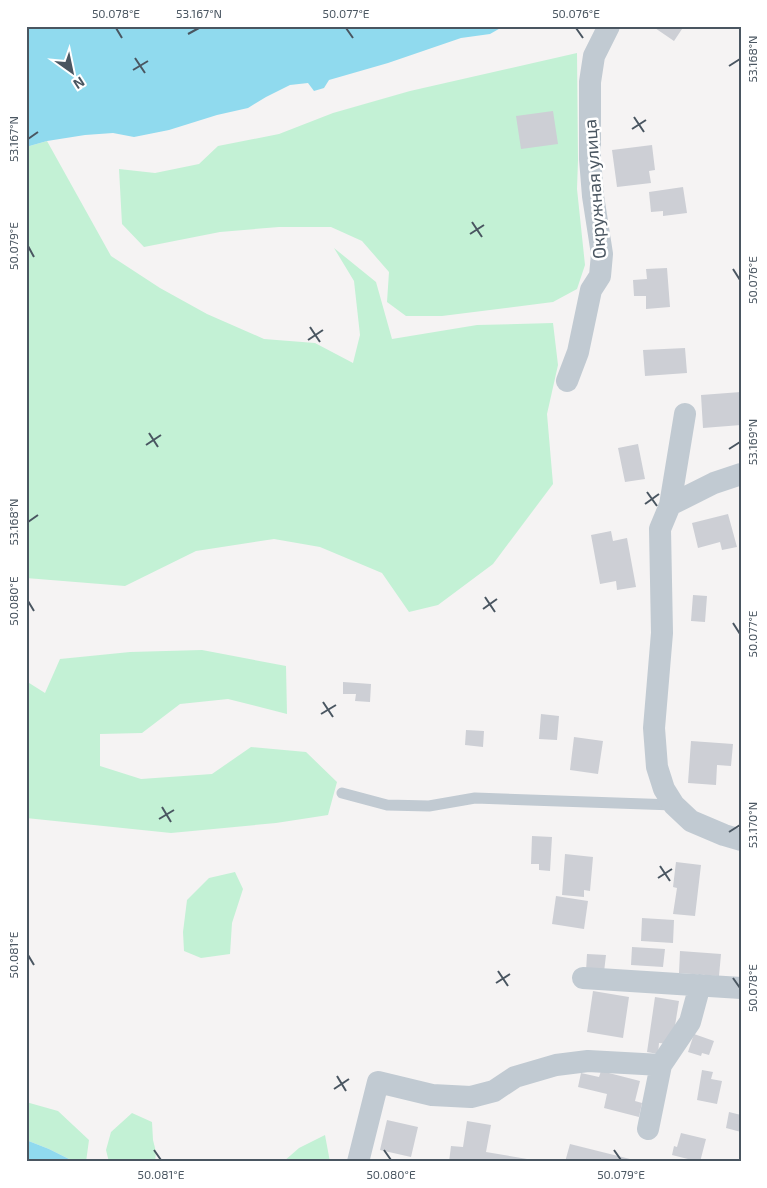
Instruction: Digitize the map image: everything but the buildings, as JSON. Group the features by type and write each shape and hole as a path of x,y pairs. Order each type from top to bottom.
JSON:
{"street":[{"name":"Окружная улица","path":"566,381 578,352 591,290 600,276 602,254 593,196 590,159 590,82 594,56 609,26"},
{"path":"685,414 670,505 660,529 662,633 654,728 658,767 664,789 674,805 691,821 741,840"},
{"path":"670,505 714,483 741,474"},
{"path":"583,978 741,988"},
{"path":"648,1128 662,1065 690,1022 700,984"},
{"path":"358,1162 378,1082 432,1095 471,1097 494,1091 515,1077 556,1065 588,1061 662,1065"}],"lane":[{"path":"342,793 387,805 429,806 475,798 674,805"}],"green space":[{"path":"577,53 577,189 585,265 577,289 553,302 442,316 406,316 387,302 389,272 362,241 331,227 279,227 220,232 144,247 122,224 119,169 155,173 199,164 218,146 279,134 333,113 410,91"},
{"path":"47,141 111,256 160,288 207,314 264,339 315,343 353,363 360,335 354,281 334,248 376,282 392,339 477,325 553,323 558,365 547,414 553,484 493,564 438,605 409,612 382,573 320,547 274,539 196,551 125,586 26,578 26,147"},
{"path":"202,650 286,666 287,714 228,699 180,704 142,733 100,734 100,766 141,779 212,774 251,747 306,752 337,782 328,815 276,823 171,833 26,818 26,681 45,693 60,659 130,652"},
{"path":"235,872 243,889 232,923 230,954 201,958 184,951 183,932 187,900 209,878"},
{"path":"26,1102 58,1111 89,1140 86,1162 75,1162 26,1140"},
{"path":"132,1113 152,1122 156,1152 155,1162 109,1162 106,1150 111,1132"},
{"path":"325,1135 330,1162 283,1162 299,1148"}],"water":[{"path":"26,26 504,26 490,34 461,38 388,63 329,80 324,88 314,91 308,83 290,85 248,108 217,115 169,130 134,137 113,133 85,135 47,141 26,147"},
{"path":"26,1140 49,1149 75,1162 26,1162"}]}
